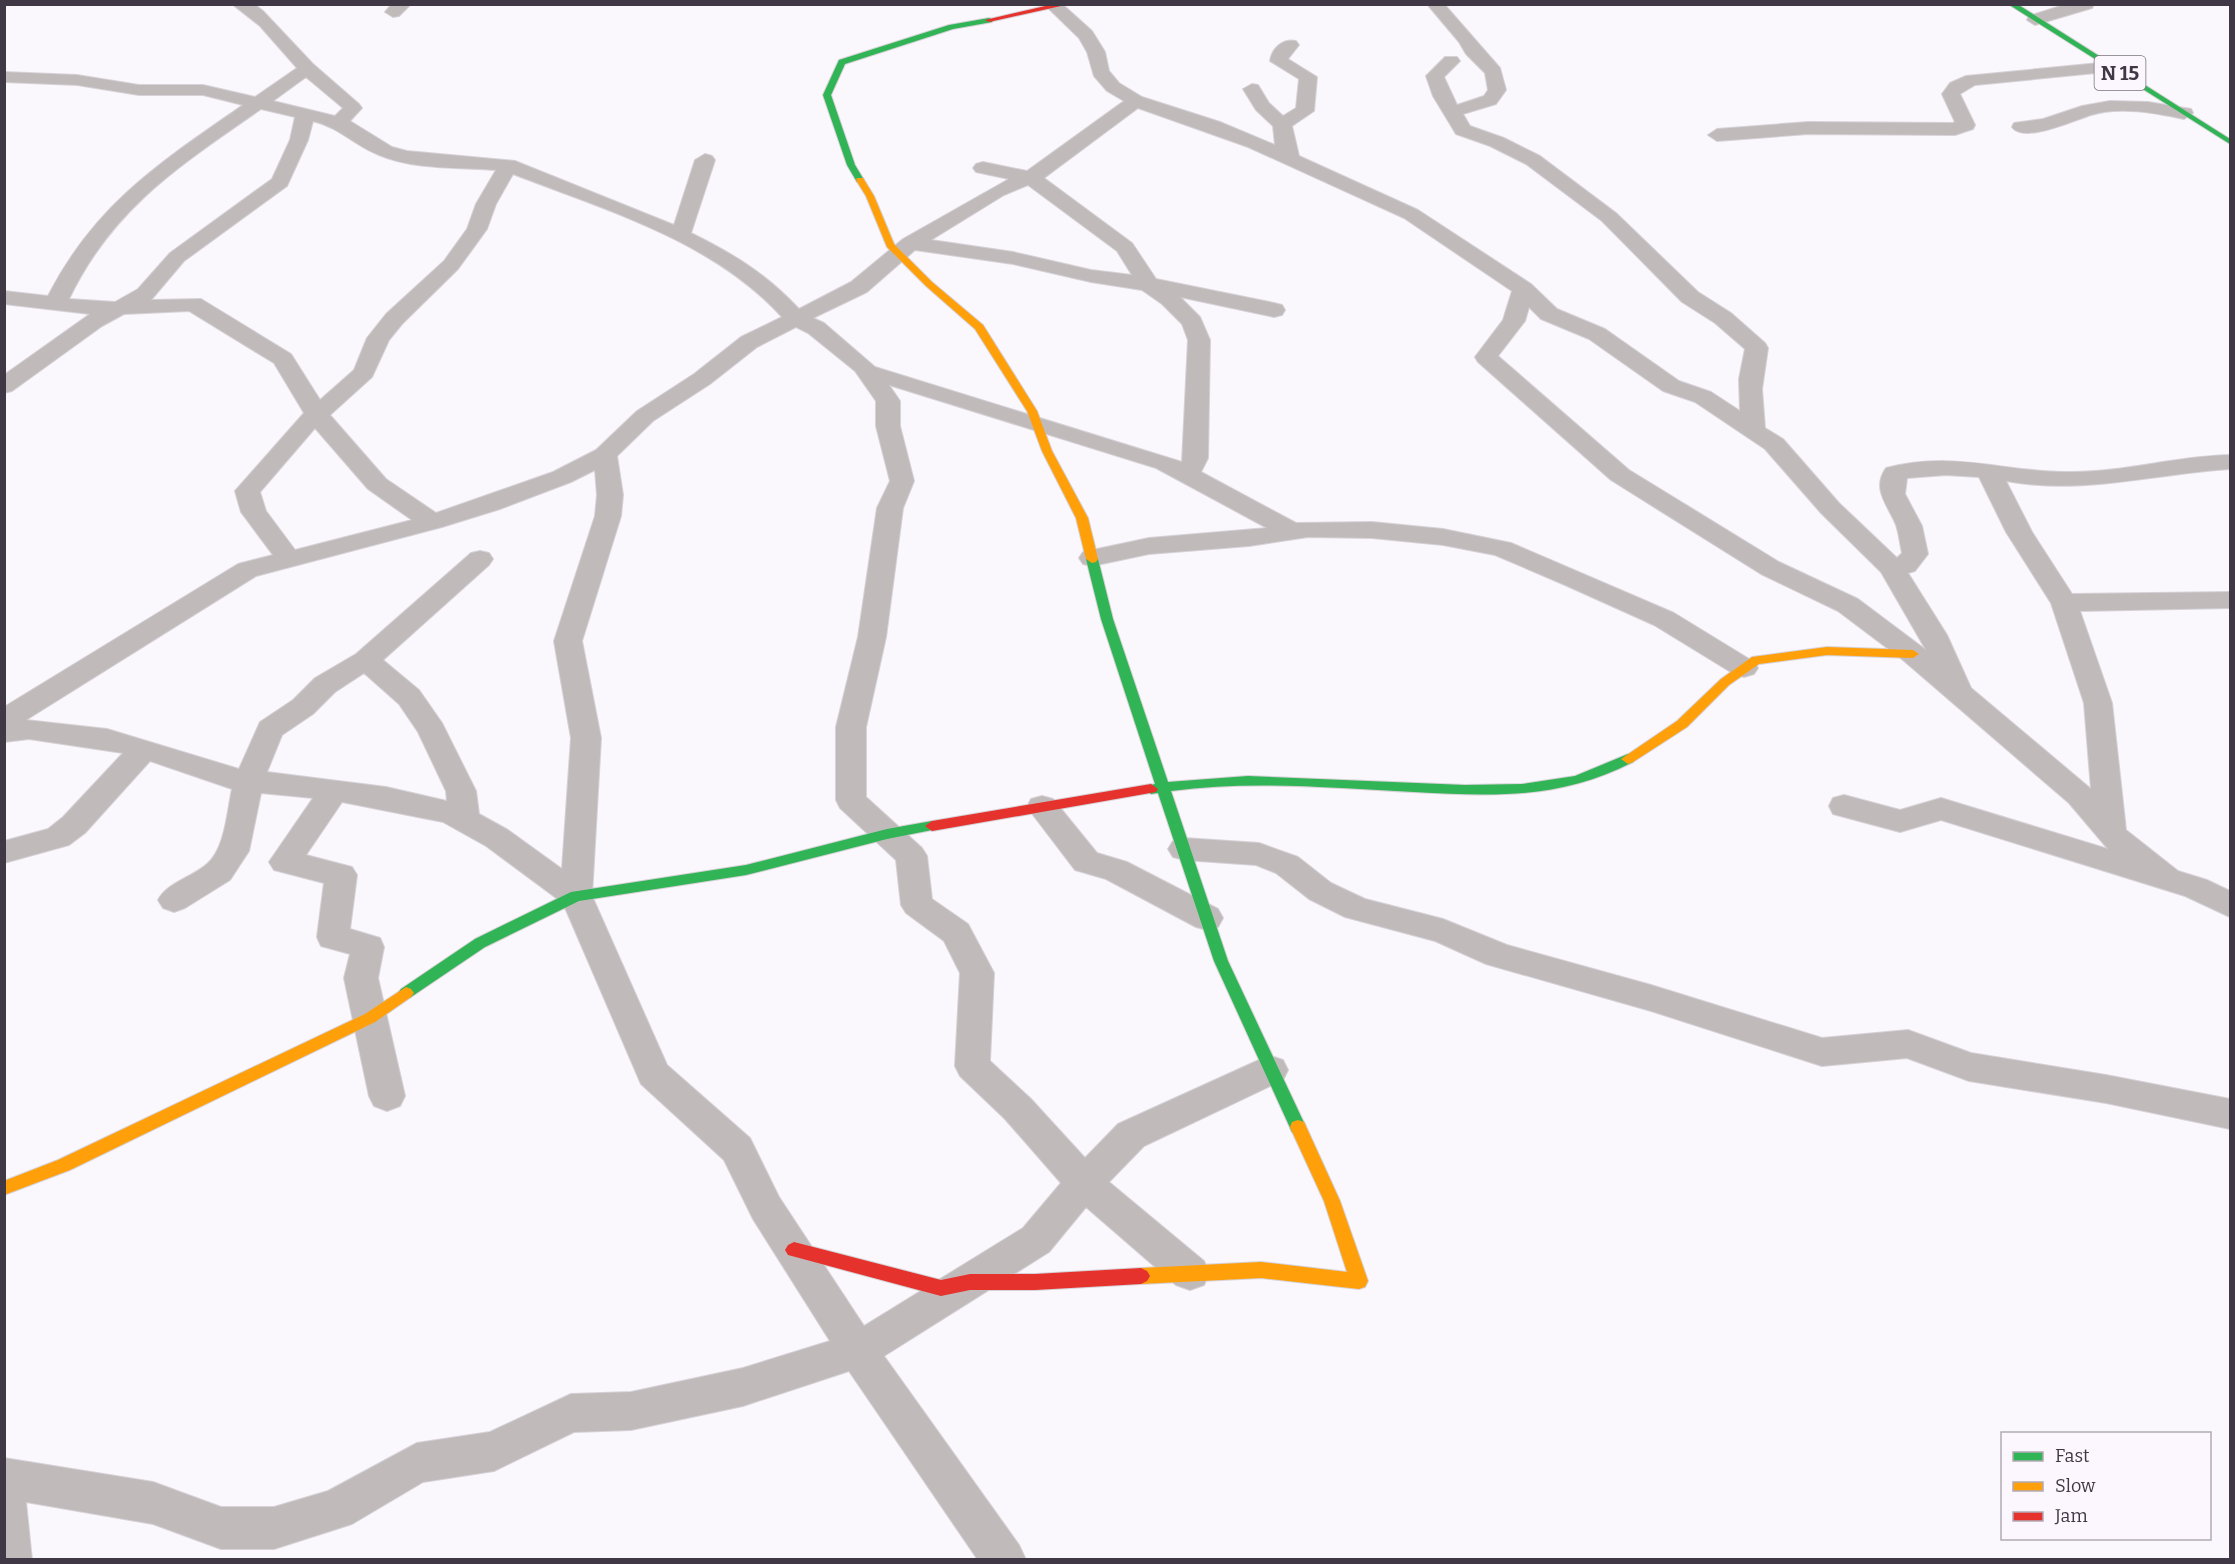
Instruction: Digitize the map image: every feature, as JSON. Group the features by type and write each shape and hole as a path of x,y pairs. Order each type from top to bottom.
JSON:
{"street":[{"path":"240,4 249,7 262,18 308,68 353,108 339,122"},
{"path":"1435,4 1467,40 1472,50 1494,72 1497,90 1490,100 1455,111"},
{"name":"N 15","path":"2011,4 2230,142"},
{"path":"2035,20 2086,4"},
{"path":"1274,310 1148,284 1091,276 1013,258 890,245 870,196 851,165 827,95 842,62 952,27 1058,6 1086,35 1096,52 1100,72 1113,87 1136,101 1213,126 1411,214 1522,290 1549,315 1597,334 1671,386 1703,397 1773,444 1830,508 1891,567 1933,635 1959,693"},
{"path":"1282,123 1305,111 1307,100 1308,77 1279,60 1280,53 1290,45"},
{"path":"1451,60 1435,76 1436,88 1455,111 1463,130 1497,142 1533,160 1609,217 1690,297 1723,318 1757,348 1750,375 1749,398 1754,431"},
{"path":"1717,135 1808,128 1955,129 1966,125 1951,94 1956,87 1972,80 2110,67"},
{"path":"55,304 70,274 97,233 159,172 308,68"},
{"path":"4,76 76,80 139,90 203,90 339,122 385,151 406,157 508,165 681,234 734,263 773,294 795,318 816,328 869,372 888,401 888,426 902,481 890,508 872,637 851,727 851,800 911,856 917,905 956,933 977,973 972,1066 1018,1109 1084,1183 1190,1273"},
{"path":"1252,89 1262,106 1282,123 1285,146 1291,160"},
{"path":"4,720 247,570 433,522 562,477 604,455 645,416 702,379 749,342 859,287 889,263 903,248 997,191 1030,177 1136,101"},
{"path":"2021,127 2036,127 2090,109 2156,107 2184,113"},
{"path":"4,386 94,321 146,294 184,251 280,182 299,140 305,114"},
{"path":"681,234 705,160"},
{"path":"289,559 255,512 247,490 317,415 364,372 378,338 394,319 451,265 477,229 486,204 508,165"},
{"path":"983,168 1030,177 1125,247 1148,284 1170,299 1192,322 1199,340 1196,458 1188,474"},
{"path":"794,1250 941,1288 970,1282 1035,1282 1261,1270 1359,1281 1332,1201 1221,961 1126,678 1082,518 1013,379 979,327 929,284 903,248"},
{"path":"1522,290 1514,321 1485,357 1620,475 1770,568 1848,605 1913,654 2080,796 2111,835 2166,879"},
{"path":"4,297 100,309 193,304 283,359 317,415 377,484 433,522"},
{"path":"869,372 1165,462 1292,531"},
{"path":"604,455 610,495 608,516 596,560 568,641 585,738 576,896 653,1074 737,1149 766,1208 894,1406 972,1512 1004,1560"},
{"path":"1891,567 1906,565 1915,554 1909,526 1892,494 1895,473 1920,468 1974,468 2054,480 2116,477 2200,463 2230,462"},
{"path":"1989,471 2019,532 2064,603 2098,703 2111,835"},
{"path":"1092,558 1149,546 1308,529 1372,530 1443,537 1502,549 1664,619 1744,668"},
{"path":"174,900 219,872 233,851 249,781 270,729 303,708 325,685 366,660 480,559"},
{"path":"2064,603 2230,600"},
{"path":"4,1188 64,1165 370,1018 480,943 576,896 746,870 887,834 1164,786 1252,781 1510,791 1567,782 1608,771 1682,724 1725,682 1755,660 1827,651 1913,654"},
{"path":"366,660 409,697 432,730 461,791 464,819"},
{"path":"4,732 29,729 96,737 144,749 231,780 333,790 452,813 497,838 576,896"},
{"path":"4,852 58,837 74,825 144,749"},
{"path":"333,790 285,862 341,875 333,937 368,947 361,978 387,1096"},
{"path":"1844,806 1900,821 1941,809 2196,888 2230,905"},
{"path":"1042,807 1086,862 1116,870 1207,918"},
{"path":"1184,849 1259,854 1287,865 1320,891 1356,909 1443,931 1498,955 1651,998 1822,1052 1908,1044 1969,1067 2106,1089 2230,1114"},
{"path":"4,1479 153,1503 221,1528 274,1528 337,1509 417,1463 494,1451 572,1413 631,1411 743,1388 858,1350 1036,1240 1084,1183 1131,1135 1270,1070"},
{"path":"4,1488 10,1560"}],"traffic: fast":[{"path":"2011,4 2230,142"},
{"path":"860,180 851,165 827,95 842,62 952,27 989,20"},
{"path":"1092,559 1107,619 1221,961 1298,1127"},
{"path":"1151,789 1183,784 1248,781 1465,790 1522,789 1577,781 1603,772 1628,759"},
{"path":"406,993 480,943 576,896 746,870 887,834 932,826"}],"traffic: slow":[{"path":"860,180 870,196 890,245 929,284 979,327 1032,411 1047,451 1082,518 1092,559"},
{"path":"1628,759 1682,724 1725,682 1756,660 1827,651 1913,654"},
{"path":"4,1188 64,1165 370,1018 406,993"},
{"path":"1141,1276 1261,1270 1359,1281 1332,1201 1298,1127"}],"traffic: jam":[{"path":"989,20 1067,4"},
{"path":"932,826 1151,789"},
{"path":"794,1250 941,1288 970,1282 1035,1282 1141,1276"}]}
